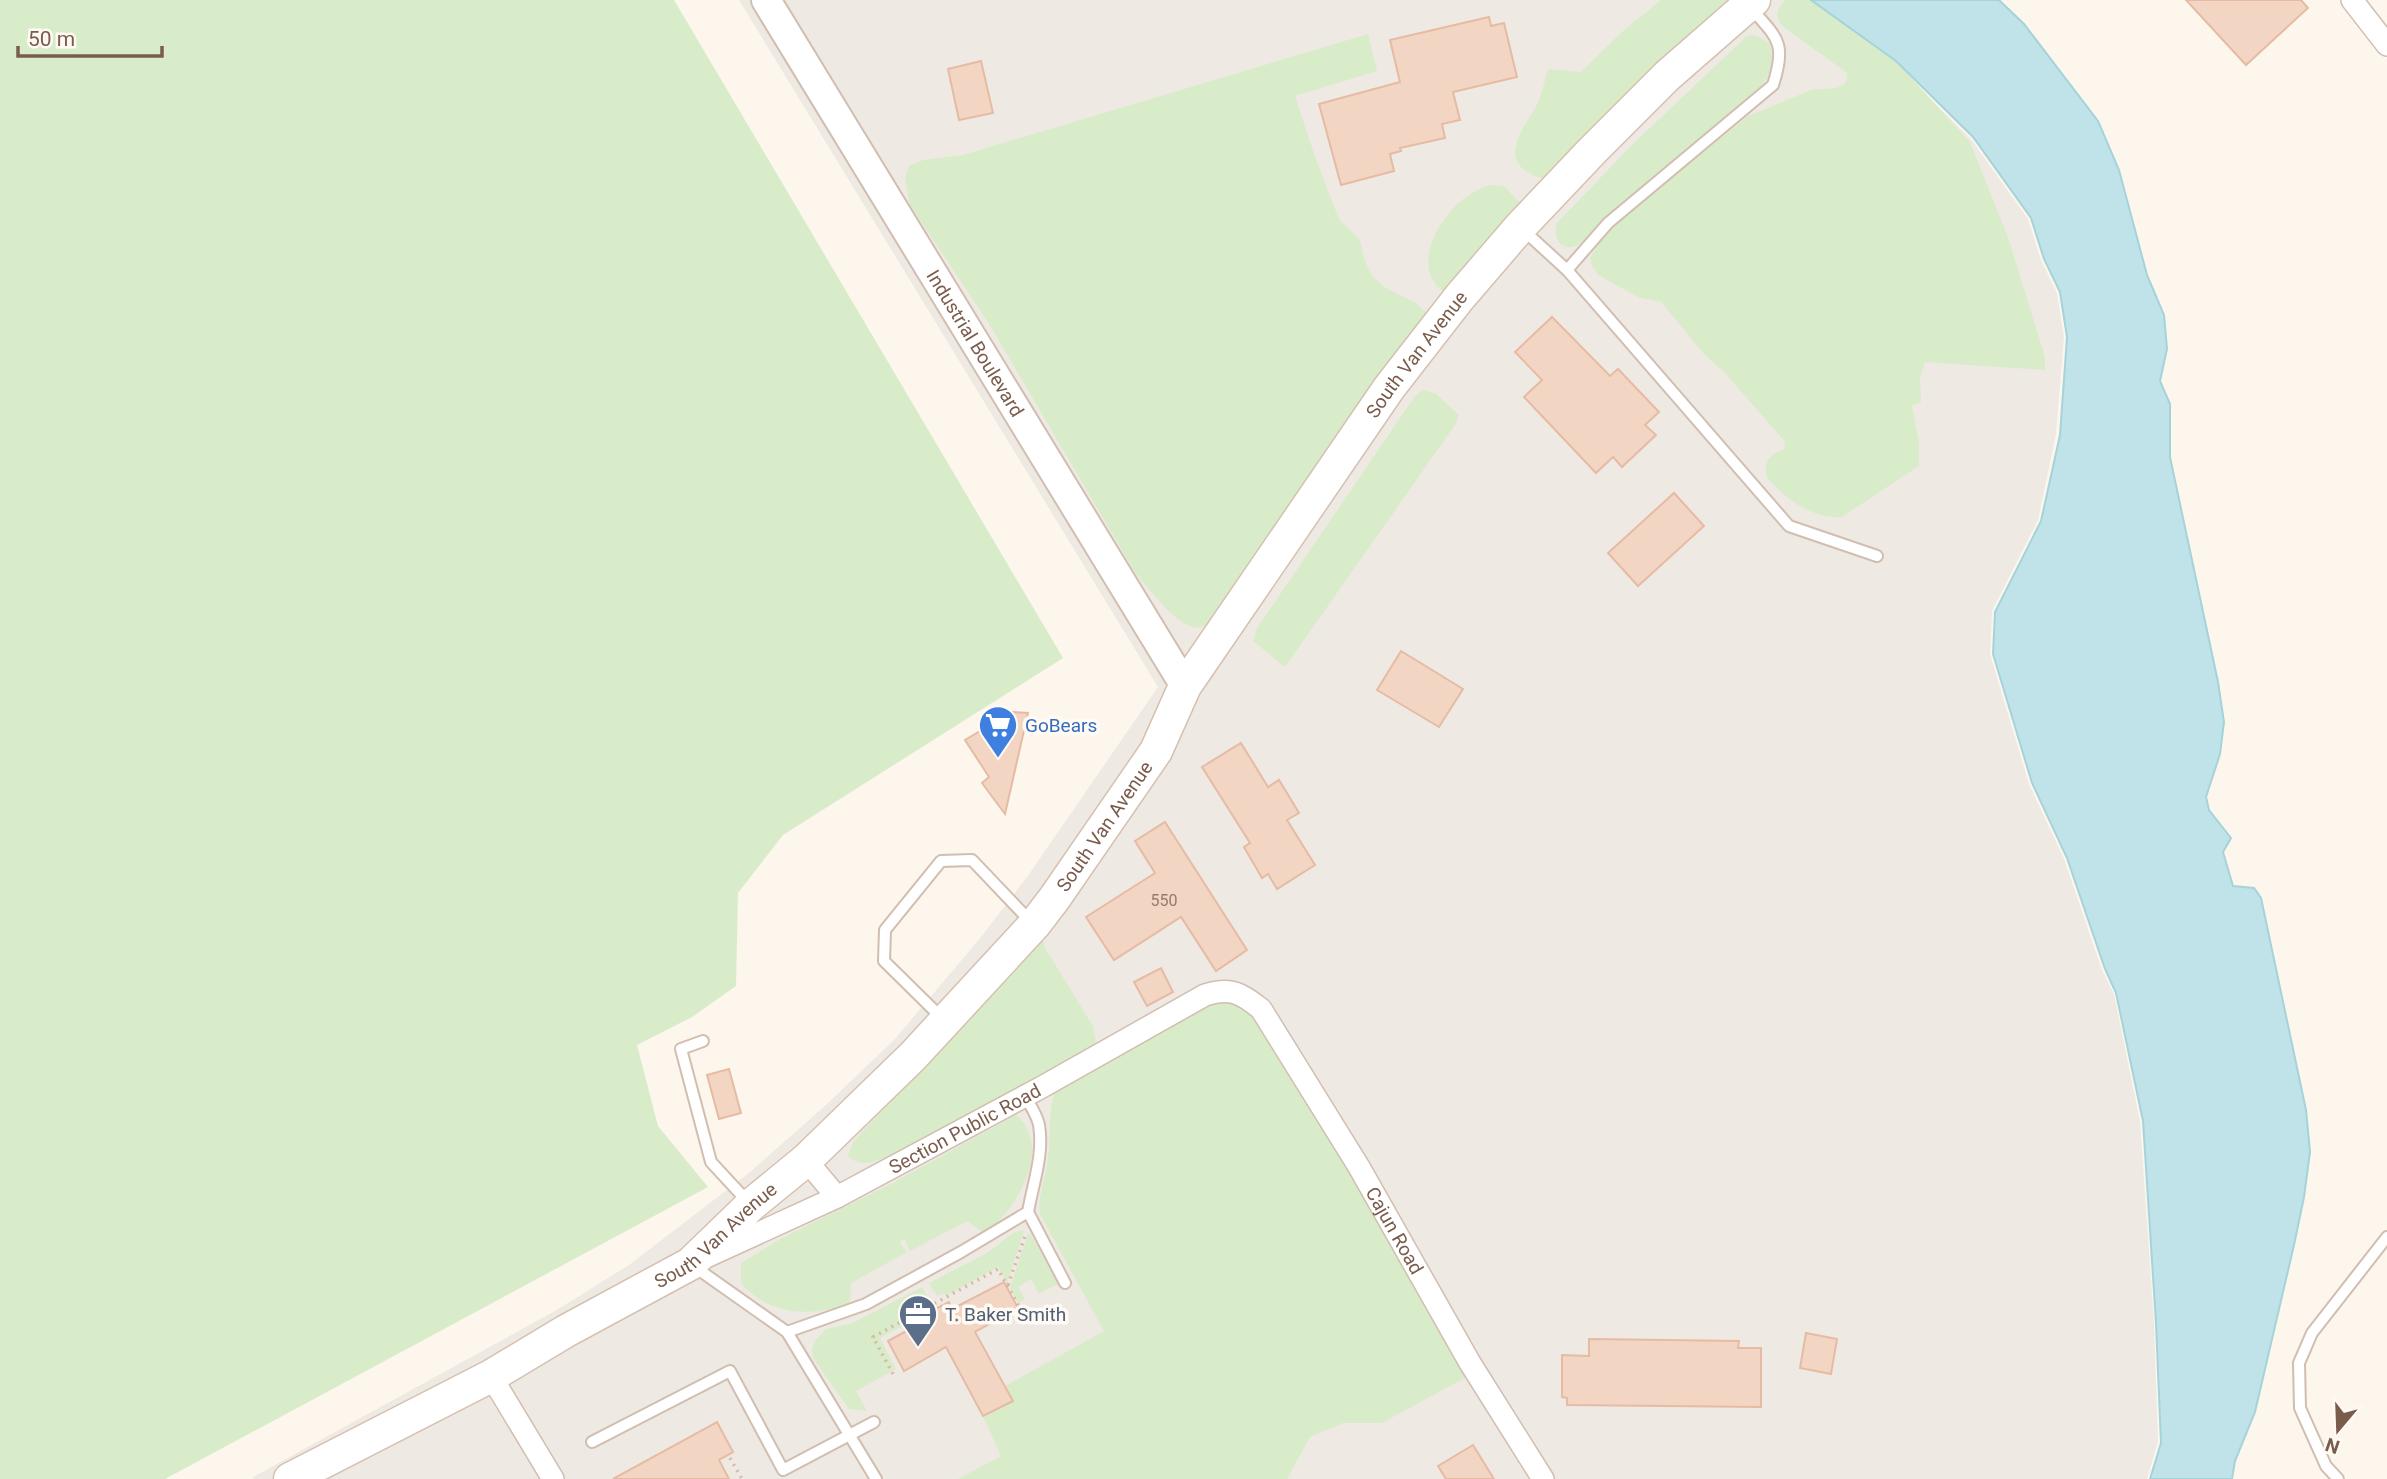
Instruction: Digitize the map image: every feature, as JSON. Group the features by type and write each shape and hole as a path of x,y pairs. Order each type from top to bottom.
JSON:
{"main road":[{"name":"South Van Avenue","path":"290,1479 491,1376 566,1331 690,1264 751,1205 806,1160 913,1056 1034,925 1156,751 1185,686 1389,388 1459,298 1520,227 1667,76 1751,3"}],"street":[{"name":"Industrial Boulevard","path":"766,0 1185,686"},
{"path":"2352,0 2387,45"},
{"name":"Section Public Road","path":"690,1264 837,1197 1205,995 1224,990 1236,992"},
{"name":"Cajun Road","path":"1236,992 1261,1009 1359,1167 1469,1363 1543,1479"},
{"path":"806,1160 837,1197"},
{"path":"491,1376 553,1479"}],"lane":[{"path":"1567,270 1608,222 1773,85 1780,64 1779,40 1751,3"},
{"path":"1520,227 1567,270 1789,527 1877,556"},
{"path":"946,1021 884,961 885,930 941,861 972,860 1034,925"},
{"path":"704,1041 681,1049 710,1162 751,1205"},
{"path":"1025,1096 1038,1123 1040,1149 1029,1215 1065,1283"},
{"path":"787,1332 866,1304 1029,1215"},
{"path":"2339,1479 2326,1466 2300,1408 2299,1363 2312,1333 2387,1237"},
{"path":"690,1264 787,1332 876,1479"},
{"path":"592,1442 730,1371 785,1474 874,1422"}],"path":[{"path":"1007,1286 1029,1215"},
{"path":"893,1374 873,1337 998,1269 1020,1308"},
{"path":"730,1458 742,1479"}],"shaded area":[{"path":"739,0 1806,0 1894,63 1971,139 2028,219 2041,260 2057,293 2064,337 2056,434 2038,520 1992,611 1990,654 2029,784 2064,859 2102,970 2114,994 2140,1121 2154,1323 2158,1442 2147,1479 254,1479 253,1477 555,1311 629,1265 749,1173 895,1039 981,937 1027,877 1158,687"}],"green space":[{"path":"0,0 674,0 1063,658 783,835 738,893 736,986 692,1017 637,1045 658,1126 708,1187 165,1479 0,1479"},
{"path":"1661,0 1739,0 1552,179 1536,176 1522,168 1517,161 1516,144 1539,100 1548,69 1581,72 1623,31"},
{"path":"1785,0 1811,0 1896,61 1970,142 2008,237 2045,357 2045,370 1925,362 1920,377 1921,402 1912,406 1919,443 1919,466 1842,517 1810,511 1773,484 1766,476 1767,462 1784,449 1785,442 1726,374 1704,354 1661,302 1640,298 1598,275 1590,258 1603,237 1634,208 1748,116 1811,90 1836,88 1846,83 1847,73 1781,25 1777,17 1778,10"},
{"path":"1368,34 1377,71 1295,96 1339,219 1360,240 1364,259 1372,276 1387,289 1416,303 1428,314 1211,623 1192,627 1167,609 1133,569 988,322 910,205 905,179 909,166 923,160 963,155"},
{"path":"1751,35 1770,44 1770,72 1761,86 1642,186 1578,245 1563,246 1556,235 1556,224 1633,144"},
{"path":"1493,185 1504,186 1522,205 1445,293 1433,280 1428,264 1430,247 1449,213 1462,200"},
{"path":"1423,390 1435,393 1459,415 1455,425 1285,667 1253,641 1257,628 1415,396"},
{"path":"1042,936 1045,948 1093,1026 1096,1044 892,1155 864,1163 848,1156 853,1142"},
{"path":"1222,1001 1252,1010 1472,1374 1382,1423 1343,1423 1310,1437 1287,1479 958,1479 1001,1456 983,1416 1012,1401 1005,1386 1104,1331 1040,1214 1055,1089 1213,1003"},
{"path":"1016,1115 1027,1128 1032,1144 1031,1161 1018,1195 1008,1210 984,1233 967,1221 910,1251 905,1240 901,1240 900,1243 907,1252 851,1283 850,1303 821,1311 778,1308 752,1294 741,1283 741,1263 782,1238 891,1184"},
{"path":"1024,1231 1007,1283 998,1267 946,1296 944,1293 937,1296 929,1283 987,1253 1013,1233"},
{"path":"1028,1233 1058,1284 1039,1294 1031,1279 1018,1287 1025,1299 1018,1303 1010,1288"},
{"path":"922,1287 934,1310 880,1338 896,1369 856,1391 867,1411 849,1409 813,1358 814,1342 826,1329 853,1323"}],"water":[{"path":"1811,0 1999,0 2024,24 2098,121 2119,170 2147,275 2164,315 2167,349 2160,381 2170,404 2170,457 2218,682 2224,722 2220,754 2206,797 2209,810 2231,838 2223,852 2233,886 2254,888 2261,898 2306,1110 2310,1152 2294,1245 2255,1412 2235,1461 2232,1479 2150,1479 2161,1443 2143,1121 2116,993 2105,969 2067,858 2032,783 1993,654 1995,612 2041,521 2060,435 2067,337 2060,292 2044,259 2031,218 1973,137 1896,61"}],"building":[{"path":"2186,0 2301,0 2308,8 2246,65"},
{"path":"1489,17 1491,26 1504,23 1517,77 1453,92 1460,120 1442,124 1445,138 1400,148 1401,151 1390,154 1394,171 1341,185 1319,104 1400,82 1390,40"},
{"path":"981,61 993,113 959,120 948,69"},
{"path":"1552,317 1610,376 1618,369 1659,412 1645,425 1656,435 1622,467 1613,457 1596,473 1524,397 1542,380 1515,352"},
{"path":"1674,493 1704,526 1638,586 1608,553"},
{"path":"1401,651 1463,689 1439,727 1377,690"},
{"name":"GoBears","path":"1012,712 1028,713 1005,814 982,783 989,777 965,740"},
{"path":"1241,743 1268,787 1279,780 1299,813 1287,820 1315,865 1277,889 1268,874 1262,878 1244,847 1250,843 1202,767"},
{"path":"1165,822 1247,950 1216,971 1181,917 1114,960 1086,917 1155,873 1135,841"},
{"path":"1161,968 1173,992 1147,1006 1134,982"},
{"path":"729,1069 741,1113 719,1119 707,1075"},
{"name":"T. Baker Smith","path":"1004,1282 1018,1308 975,1332 1013,1401 983,1416 946,1347 904,1371 888,1341 936,1315 933,1310 949,1302 952,1309"},
{"path":"1806,1333 1837,1339 1831,1374 1800,1368"},
{"path":"1589,1339 1739,1341 1738,1348 1761,1348 1761,1407 1567,1405 1567,1398 1562,1397 1562,1355 1589,1356"},
{"path":"717,1422 733,1452 719,1460 729,1479 613,1479"},
{"path":"1473,1445 1494,1479 1446,1479 1438,1466"}],"place":[{"name":"GoBears","path":"998,759"},
{"name":"T. Baker Smith","path":"918,1348"}]}
